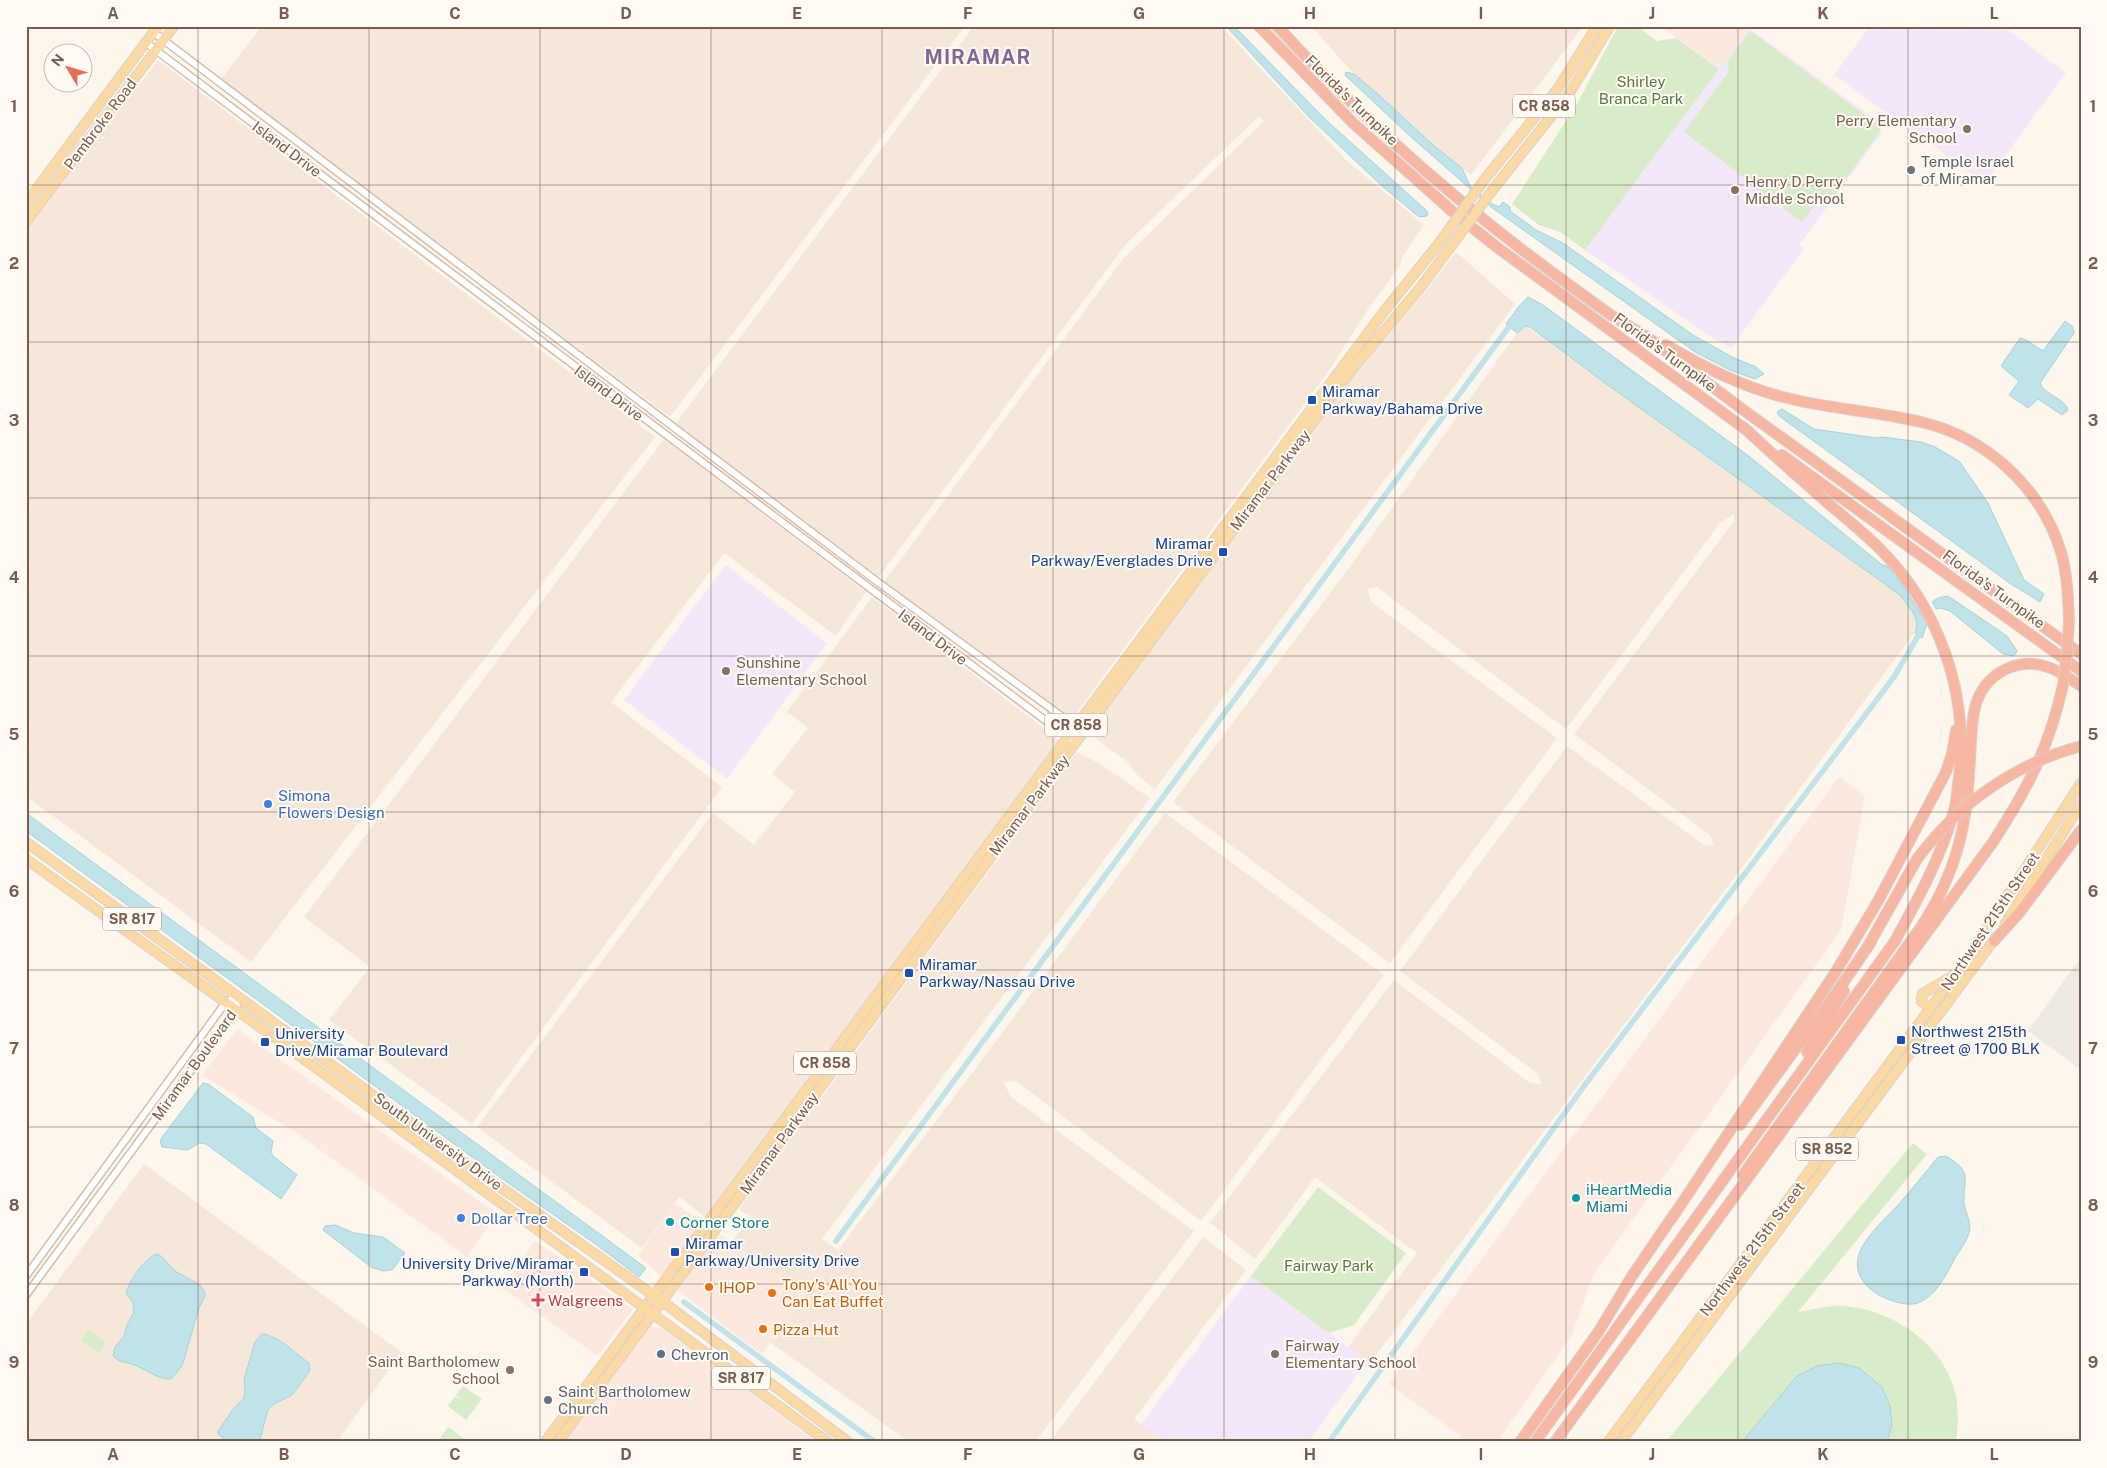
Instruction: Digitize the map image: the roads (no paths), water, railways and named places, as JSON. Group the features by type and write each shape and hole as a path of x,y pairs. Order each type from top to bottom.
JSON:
{"highway":[{"name":"Florida's Turnpike","path":"1258,26 1352,123 1453,212 1498,248 2081,671"},
{"name":"Florida's Turnpike","path":"1277,26 1358,109 1446,188 1538,262 1615,318 1654,340 1664,350 1742,409 2081,654"},
{"path":"1555,1442 1993,842 2017,804 2046,747 2056,717 2068,653 2069,619 2064,564 2052,527 2039,504 2024,484 1987,451 1954,433 1921,422 1785,398 1748,387 1710,371 1663,343 1654,340"},
{"path":"1535,1442 1770,1112 1895,941 1939,858 1955,808 1962,750 1958,704 1954,682 1938,636 1921,600 1905,577 1879,548 1743,427"},
{"path":"1520,1442 1598,1331 1747,1102 1835,973 1878,901 1946,772 1952,754 1956,721 1952,693 1938,636"},
{"path":"1698,1248 1754,1158 1921,927 1936,901 1956,856 1963,827 1969,783 1973,716 1977,700 1984,688 2000,672 2027,663 2049,666 2081,686"},
{"path":"1770,1112 1781,1091 1842,995 1870,942 1918,860 1948,822 1992,786 2034,762 2081,746"},
{"path":"1994,941 2020,912 2081,830"},
{"path":"1672,1218 1802,1040 1870,942"}],"main road":[{"name":"Pembroke Road","path":"26,222 174,26"},
{"name":"Miramar Parkway","path":"1079,730 1378,320 1440,242 1484,180 1559,87 1597,26"},
{"name":"Miramar Parkway","path":"545,1442 553,1437 578,1396 652,1295 1353,368 1420,288 1494,188 1564,101 1610,26"},
{"name":"Pembroke Road","path":"26,203 155,29"},
{"name":"Miramar Parkway","path":"558,1442 663,1302 1071,740"},
{"name":"Northwest 215th Street","path":"1608,1442 1957,972 1996,916 2081,783"},
{"name":"Northwest 215th Street","path":"1621,1442 1994,941 2081,804"},
{"name":"South University Drive","path":"26,842 436,1141 663,1302 848,1442"},
{"name":"South University Drive","path":"26,858 236,1009 415,1142 644,1306 828,1442"},
{"path":"1931,1008 1921,1001 1922,994 1957,972"},
{"path":"415,1142 436,1141"},
{"path":"1694,1343 1699,1330 1697,1322"},
{"path":"578,1396 582,1401 581,1411"}],"street":[{"name":"Island Drive","path":"155,29 163,40 878,583 1079,730"},
{"name":"Island Drive","path":"145,42 1071,740"},
{"name":"Miramar Boulevard","path":"26,1276 226,1002 238,996"},
{"name":"Miramar Boulevard","path":"26,1295 236,1009 238,996"}],"water":[{"path":"1226,26 1234,26 1326,120 1426,210 1427,216 1419,217 1382,186 1308,116"},
{"path":"1346,72 1354,74 1433,145 1462,168 1470,186 1491,203 1499,207 1503,202 1510,207 1510,211 1536,230 1563,243 1693,335 1732,357 1756,367 1764,374 1755,379 1730,370 1695,352 1491,207 1411,137 1345,75"},
{"path":"1528,297 1543,305 1750,457 1881,564 1888,567 1901,583 1927,624 1922,638 1915,633 1917,623 1910,608 1900,595 1530,327 1526,326 1517,333 1506,324"},
{"path":"2065,321 2072,326 2074,333 2040,383 2046,391 2063,402 2068,410 2062,415 2038,399 2028,408 2009,395 2019,381 2001,366 2020,338 2043,351"},
{"path":"1782,409 1814,429 1921,442 1935,447 1959,461 1988,503 2024,580 2044,594 2040,602 2011,584 1779,416 1777,412"},
{"path":"1948,596 2007,636 2017,651 2014,656 2003,654 1950,611 1941,608 1936,609 1932,602 1938,598"},
{"path":"26,813 646,1268 639,1277 26,831"},
{"path":"203,1083 208,1084 253,1117 256,1128 273,1141 271,1152 273,1156 297,1175 281,1199 206,1144 199,1143 188,1150 162,1147 160,1141 163,1136"},
{"path":"1946,1156 1964,1171 1964,1203 1970,1230 1944,1278 1930,1295 1924,1300 1913,1304 1890,1300 1872,1291 1860,1276 1858,1258 1862,1247 1874,1230 1899,1204 1938,1157"},
{"path":"335,1225 354,1233 383,1237 405,1253 392,1270 383,1271 371,1267 323,1230 325,1226"},
{"path":"156,1254 161,1256 175,1271 200,1285 205,1293 182,1366 171,1379 156,1376 139,1367 117,1360 113,1356 115,1347 124,1336 134,1312 133,1302 126,1294 133,1277"},
{"path":"262,1334 268,1335 287,1346 309,1363 310,1371 292,1395 274,1404 268,1410 259,1442 228,1442 218,1434 218,1431 234,1408 244,1398 244,1379 255,1342"},
{"path":"1839,1363 1859,1368 1882,1387 1890,1406 1892,1425 1887,1442 1742,1442 1797,1376 1817,1366"}],"waterway":[{"path":"836,1241 1514,320"},
{"path":"1329,1442 1584,1086 1894,677 1922,629"},
{"path":"684,1302 875,1442"}],"place":[{"name":"Perry Elementary School","path":"1967,129"},
{"name":"Temple Israel of Miramar","path":"1911,170"},
{"name":"Henry D Perry Middle School","path":"1735,190"},
{"name":"Miramar Parkway/Bahama Drive","path":"1312,400"},
{"name":"Miramar Parkway/Everglades Drive","path":"1223,552"},
{"name":"Sunshine Elementary School","path":"726,671"},
{"name":"Simona Flowers Design","path":"268,804"},
{"name":"Miramar Parkway/Nassau Drive","path":"909,973"},
{"name":"Northwest 215th Street @ 1700 BLK","path":"1901,1040"},
{"name":"University Drive/Miramar Boulevard","path":"265,1042"},
{"name":"iHeartMedia Miami","path":"1576,1198"},
{"name":"Dollar Tree","path":"461,1218"},
{"name":"Corner Store","path":"670,1222"},
{"name":"Miramar Parkway/University Drive","path":"675,1252"},
{"name":"University Drive/Miramar Parkway (North)","path":"584,1272"},
{"name":"IHOP","path":"709,1287"},
{"name":"Tony's All You Can Eat Buffet","path":"772,1293"},
{"name":"Walgreens","path":"538,1300"},
{"name":"Pizza Hut","path":"763,1329"},
{"name":"Chevron","path":"661,1354"},
{"name":"Fairway Elementary School","path":"1275,1354"},
{"name":"Saint Bartholomew School","path":"510,1370"},
{"name":"Saint Bartholomew Church","path":"548,1400"}],"district":[{"name":"MIRAMAR","path":"978,57"}],"park label":[{"name":"Shirley Branca Park","path":"1641,90"},
{"name":"Fairway Park","path":"1329,1265"}]}
